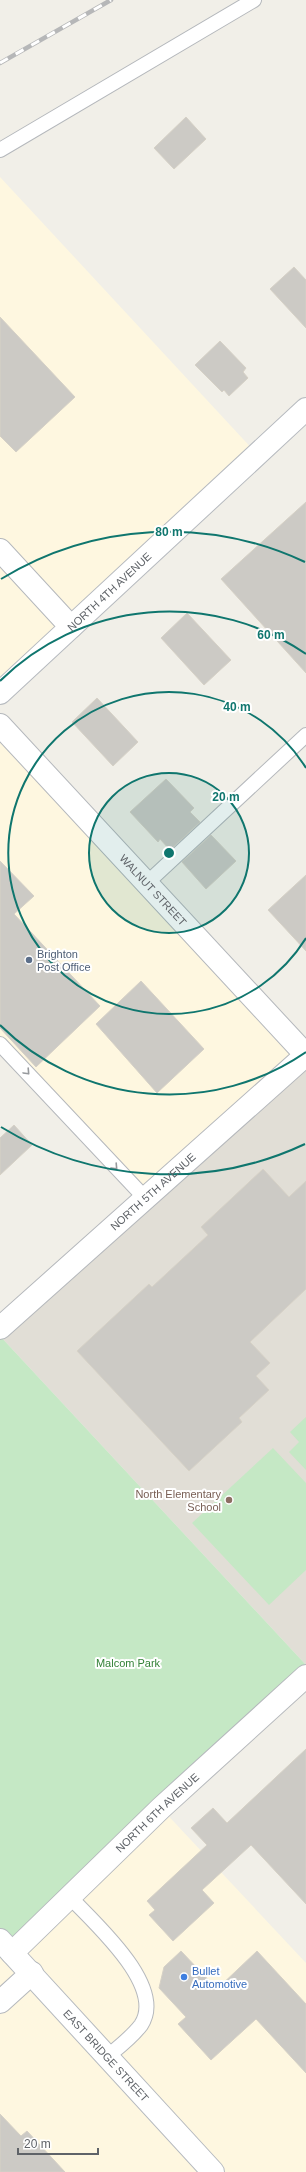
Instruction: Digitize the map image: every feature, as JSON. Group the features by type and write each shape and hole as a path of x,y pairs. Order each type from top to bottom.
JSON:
{"street":[{"name":"NORTH 4TH AVENUE","path":"0,693 306,409"},
{"path":"0,550 71,627"},
{"name":"WALNUT STREET","path":"0,725 306,1055"},
{"name":"NORTH 5TH AVENUE","path":"0,1328 306,1055"},
{"name":"NORTH 6TH AVENUE","path":"6,1946 70,1896 161,1808 306,1676"},
{"name":"EAST BRIDGE STREET","path":"6,1946 213,2172"},
{"path":"0,2002 32,1973"}],"lane":[{"path":"0,150 254,0"},
{"path":"147,883 306,735"},
{"path":"0,1044 145,1198"},
{"path":"70,1896 130,1962 139,1978 145,1994 146,2010 141,2024 108,2056"}],"shaded area":[{"path":"0,177 257,454 0,693"},
{"path":"0,725 306,1055 145,1198 0,1044"},
{"name":"North Elementary School","path":"306,1055 306,1665 0,1336"},
{"path":"161,1808 306,1963 306,2172 0,2172 0,1940"}],"green space":[{"name":"Malcom Park","path":"0,1336 306,1665 306,1676 12,1953 0,1940"},
{"path":"306,1417 306,1470 289,1452 299,1442 290,1432"},
{"path":"273,1448 306,1483 306,1570 269,1605 192,1523"}],"building":[{"path":"186,117 206,139 174,169 154,148"},
{"path":"294,267 306,280 306,328 270,289"},
{"path":"0,317 75,397 16,452 0,436"},
{"path":"220,341 246,368 243,372 248,378 229,396 224,390 222,392 195,365"},
{"path":"306,502 306,673 221,579"},
{"path":"187,613 231,660 204,685 161,638"},
{"path":"97,698 138,742 113,766 72,722"},
{"path":"166,779 194,808 190,812 200,822 170,850 160,839 158,842 130,812"},
{"path":"211,835 236,861 206,889 182,862"},
{"name":"Brighton Post Office","path":"0,861 34,896 14,914 100,1006 36,1067 0,1028"},
{"path":"306,875 306,951 268,910"},
{"path":"141,981 204,1049 157,1093 96,1024"},
{"path":"14,1125 32,1145 0,1175 0,1138"},
{"path":"263,1169 289,1197 306,1181 306,1289 250,1342 270,1363 256,1376 269,1390 239,1418 242,1422 189,1471 77,1351 149,1284 152,1287 208,1235 201,1227"},
{"path":"306,1749 306,1904 251,1845 202,1890 214,1903 173,1941 149,1915 155,1910 147,1901 207,1845 191,1828 213,1808 227,1823"},
{"path":"181,1951 217,1989 257,1951 306,2004 306,2073 256,2019 211,2060 178,2024 186,2017 159,1988 164,1967"},
{"path":"0,2114 21,2136 27,2131 65,2172 0,2172"}],"railway":[{"path":"0,63 111,0"}],"place":[{"name":"Brighton Post Office","path":"29,960"},
{"name":"North Elementary School","path":"229,1500"},
{"name":"Bullet Automotive","path":"184,1977"}]}
